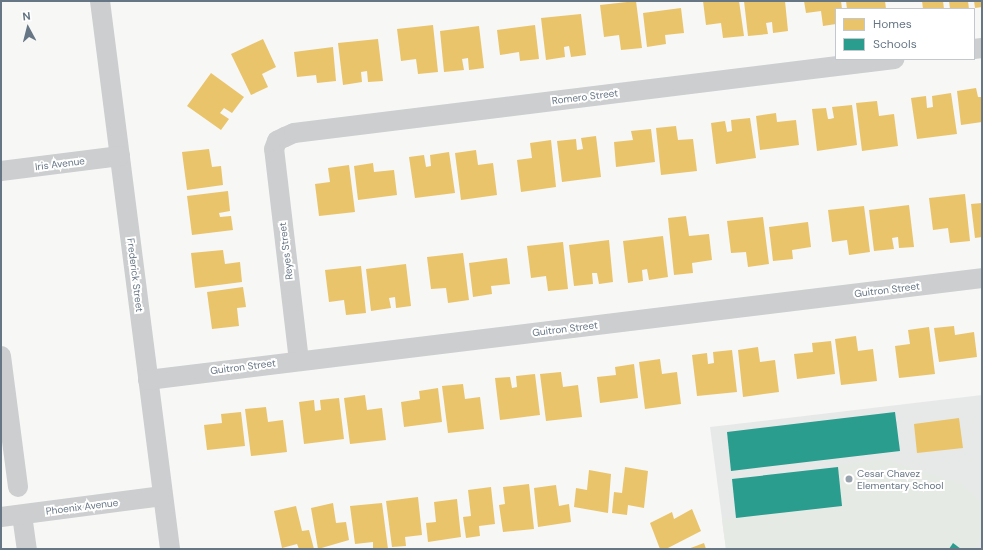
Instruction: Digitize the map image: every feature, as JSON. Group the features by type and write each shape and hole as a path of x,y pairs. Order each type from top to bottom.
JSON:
{"street":[{"name":"Frederick Street","path":"100,1 170,549"},
{"name":"Romero Street","path":"278,141 294,133 886,60"},
{"name":"Reyes Street","path":"278,141 274,149 299,361"},
{"name":"Iris Avenue","path":"1,171 120,156"},
{"name":"Guitron Street","path":"148,380 982,278"},
{"path":"1,356 3,384 18,487"},
{"name":"Phoenix Avenue","path":"1,517 163,496"},
{"path":"22,515 27,549"}],"shaded area":[{"name":"Cesar Chavez Elementary School","path":"982,395 982,549 726,549 710,427"},
{"path":"884,459 959,483 982,503 982,538 973,549 726,549 722,520 842,506 838,465"}],"building: Homes":[{"path":"636,1 642,48 621,50 619,35 604,37 600,5"},
{"path":"703,1 739,1 744,36 723,38 721,23 706,25"},
{"path":"744,1 785,1 788,31 773,33 772,22 766,23 768,34 748,36"},
{"path":"804,1 841,1 842,8 835,8 835,24 823,26 821,11 806,13"},
{"path":"846,1 885,1 886,8 847,8"},
{"path":"922,1 943,1 944,8 923,8"},
{"path":"949,1 968,1 969,8 950,8"},
{"path":"974,1 982,1 982,7 975,8"},
{"path":"681,8 684,33 665,35 666,44 647,47 643,13"},
{"path":"581,14 586,55 571,57 569,46 564,47 565,57 546,60 541,18"},
{"path":"433,25 438,72 418,74 416,59 401,61 397,29"},
{"path":"535,25 539,59 520,61 519,52 500,55 497,30"},
{"path":"479,26 484,68 469,70 468,58 462,59 464,70 444,72 440,31"},
{"path":"263,39 276,67 262,74 268,87 251,95 231,54"},
{"path":"378,39 383,81 368,82 367,71 361,72 362,82 343,85 338,43"},
{"path":"333,47 336,81 317,83 316,75 297,77 294,52"},
{"path":"211,73 244,97 232,113 224,108 220,113 229,119 221,130 187,106"},
{"path":"976,88 978,97 982,97 982,122 961,125 957,91"},
{"path":"951,93 957,134 917,139 911,98 926,96 927,108 933,107 932,96"},
{"path":"877,101 879,116 894,114 898,146 862,151 856,103"},
{"path":"852,105 857,145 817,151 812,109 826,108 828,119 830,119 834,118 832,107"},
{"path":"776,113 777,122 796,120 799,145 760,150 756,116"},
{"path":"750,118 756,158 716,164 711,123 725,121 727,132 732,131 731,120"},
{"path":"676,126 678,140 693,139 697,171 661,175 656,128"},
{"path":"651,129 655,162 616,167 614,142 633,140 631,131"},
{"path":"596,136 601,177 562,182 557,141 576,139 577,150 583,149 581,138"},
{"path":"551,140 556,187 521,192 517,160 532,158 530,143"},
{"path":"209,149 212,167 221,166 223,185 187,190 182,152"},
{"path":"476,150 478,165 493,163 497,195 461,200 455,153"},
{"path":"449,152 455,193 415,198 409,157 424,155 426,167 431,166 430,155"},
{"path":"373,163 374,172 394,170 397,195 358,200 354,166"},
{"path":"349,165 355,212 319,216 315,184 330,182 328,168"},
{"path":"228,191 230,211 219,213 220,217 231,216 233,230 192,235 187,196"},
{"path":"965,194 970,241 950,243 948,228 933,230 929,198"},
{"path":"982,203 982,237 975,238 971,204"},
{"path":"909,205 914,247 899,248 898,237 892,238 894,249 874,251 869,210"},
{"path":"864,206 870,252 849,255 847,240 832,242 828,210"},
{"path":"686,216 689,236 709,234 712,260 692,263 693,273 674,275 668,218"},
{"path":"763,217 769,264 748,267 746,252 731,253 727,221"},
{"path":"808,222 811,247 792,250 793,259 773,261 769,227"},
{"path":"663,236 668,277 649,280 647,269 642,270 643,281 628,283 623,241"},
{"path":"609,240 613,282 599,284 597,273 592,273 593,284 574,286 569,245"},
{"path":"563,242 568,289 548,291 546,276 531,278 527,246"},
{"path":"223,250 225,264 240,262 242,282 195,288 191,253"},
{"path":"463,253 469,300 448,303 446,288 431,289 427,257"},
{"path":"507,258 510,284 491,286 492,294 473,297 469,263"},
{"path":"406,264 411,306 396,308 395,297 389,298 391,308 371,311 366,269"},
{"path":"361,266 366,313 346,315 344,300 329,302 325,270"},
{"path":"243,287 246,307 237,308 239,326 212,329 207,292"},
{"path":"954,326 955,335 974,332 977,357 939,362 934,328"},
{"path":"929,327 935,374 899,378 895,346 910,344 908,330"},
{"path":"856,336 858,351 873,349 877,381 841,385 835,339"},
{"path":"831,341 835,374 797,379 794,354 813,352 812,343"},
{"path":"758,347 760,362 775,360 779,392 743,397 738,350"},
{"path":"732,350 737,392 697,396 692,355 707,353 708,364 714,363 713,352"},
{"path":"660,359 662,374 677,372 681,404 645,409 639,362"},
{"path":"634,364 638,398 600,403 597,377 616,375 615,367"},
{"path":"561,372 563,387 578,385 582,417 546,421 540,374"},
{"path":"535,374 540,415 500,420 495,378 510,377 512,388 517,387 516,376"},
{"path":"463,384 465,399 480,397 484,429 448,433 442,386"},
{"path":"438,388 442,422 404,427 401,402 420,399 419,391"},
{"path":"365,395 367,410 382,408 386,440 350,444 344,398"},
{"path":"339,398 344,439 304,444 299,402 314,400 315,411 321,410 320,400"},
{"path":"266,407 268,422 283,420 287,452 251,456 245,409"},
{"path":"241,412 245,446 207,450 204,425 222,423 221,414"},
{"path":"959,418 963,448 917,453 914,424"},
{"path":"625,467 648,471 644,508 628,505 627,515 612,513 614,492 622,493"},
{"path":"589,470 611,474 608,513 574,507 576,488 587,490"},
{"path":"529,484 534,529 503,532 499,505 505,504 503,487"},
{"path":"556,485 559,506 569,504 571,522 538,527 534,488"},
{"path":"491,487 495,524 479,526 480,536 466,538 463,517 471,516 468,490"},
{"path":"418,497 422,535 405,537 406,546 392,547 386,501"},
{"path":"457,499 461,537 428,542 426,523 436,522 434,502"},
{"path":"333,503 336,523 346,522 349,540 318,549 311,508"},
{"path":"382,503 388,549 373,549 373,542 355,544 350,506"},
{"path":"296,506 302,531 309,530 314,549 299,549 297,544 282,548 274,511"},
{"path":"692,509 701,531 666,549 660,549 650,523 672,512 674,519"},
{"path":"704,543 706,549 688,549"}],"building: Schools":[{"path":"895,412 900,451 731,471 727,432"},
{"path":"838,467 842,506 736,518 732,479"},
{"path":"953,543 961,549 949,549"}],"place":[{"name":"Cesar Chavez Elementary School","path":"849,479"}]}
